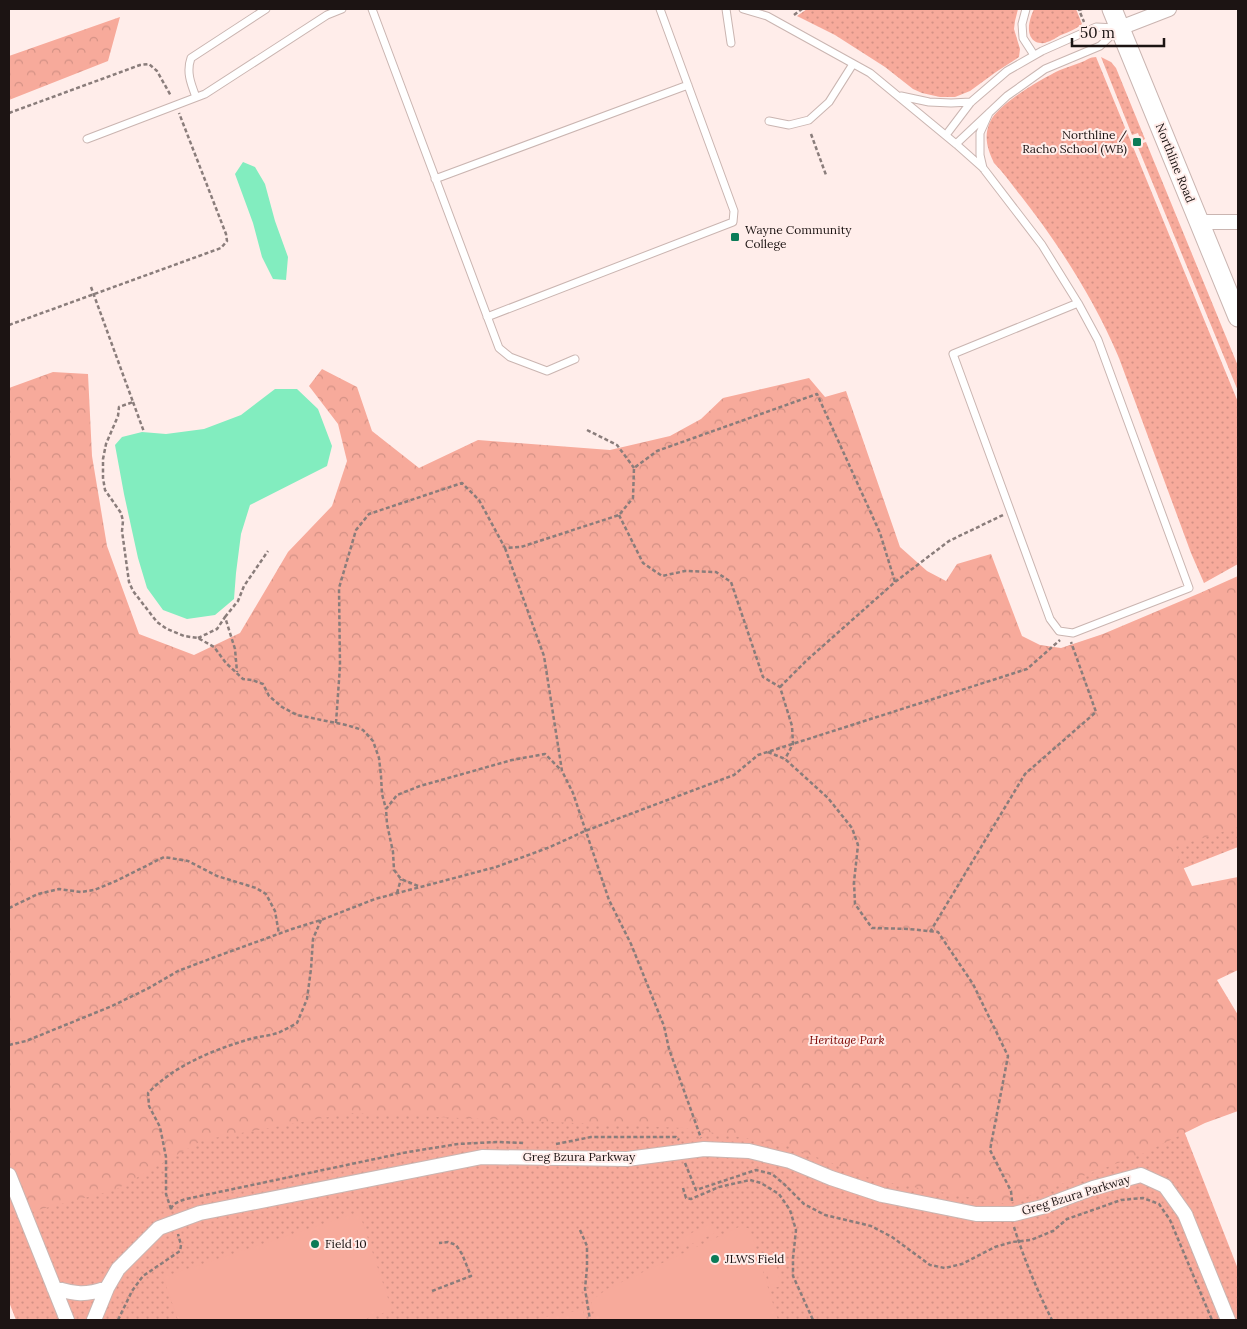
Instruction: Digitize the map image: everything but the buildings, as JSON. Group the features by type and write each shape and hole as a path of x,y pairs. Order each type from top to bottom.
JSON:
{"main road":[{"name":"Northline Road","path":"1112,9 1238,316"}],"street":[{"path":"1120,28 1169,9"},
{"path":"1200,222 1238,222"},
{"name":"Greg Bzura Parkway","path":"94,1320 106,1288 118,1269 173,1216 200,1213 482,1157 627,1159 704,1149 749,1151 790,1160 831,1178 882,1195 976,1214 1014,1214 1042,1207 1093,1188 1141,1175 1165,1186 1185,1214 1228,1320"},
{"path":"9,1175 67,1320"},
{"path":"54,1288 74,1294 93,1293 106,1288"}],"lane":[{"path":"196,97 189,78 188,66 190,58 266,9"},
{"path":"87,138 205,94 326,15 342,9"},
{"path":"372,9 498,348 510,357 547,371 575,359"},
{"path":"487,317 733,222 734,211 660,9"},
{"path":"726,9 731,43"},
{"path":"744,9 767,16 870,73 983,168 1042,245 1078,303 1098,340 1188,588 1073,634 1059,631 1050,619 953,354 1078,303"},
{"path":"1026,9 1022,24 1023,38 1034,55"},
{"path":"946,135 972,102 1007,71 1042,50 1096,26 1120,28"},
{"path":"956,144 1007,96 1045,69 1100,46 1120,28"},
{"path":"769,121 788,125 809,120 829,102 853,64"},
{"path":"435,179 688,85"},
{"path":"898,96 929,102 972,102"},
{"path":"983,168 980,155 980,133 991,110"}],"path":[{"path":"794,15 802,9"},
{"path":"9,112 140,65 149,64 157,71 176,105 226,234 227,241 221,248 9,325"},
{"path":"811,134 826,175"},
{"path":"91,287 144,432"},
{"path":"634,468 657,451 817,394 880,533 895,582"},
{"path":"133,402 119,407 118,416 102,459 105,490 122,513 122,530 129,582 134,591 157,622 175,633 198,638 214,647 226,663 243,679 263,684 270,696 282,707 298,715 363,730 373,741 379,758 382,794 393,852 394,870 401,879 419,886"},
{"path":"504,548 521,547 619,516 633,498 634,468 617,445 587,430"},
{"path":"336,723 340,666 339,588 356,530 369,514 462,483 479,500 504,548 544,656 562,771 573,793 609,900 631,944 664,1026 669,1049 700,1131 704,1149"},
{"path":"780,688 807,660 895,582 949,540 1011,511"},
{"path":"619,516 643,563 662,576 685,572 716,572 731,582 763,676 780,688 792,726 793,744 785,759"},
{"path":"198,638 217,629 238,601 244,586 268,551"},
{"path":"225,617 235,649 237,672"},
{"path":"9,1045 26,1041 112,1006 178,971 279,934 322,920 375,899 496,867 550,847 585,831 734,775 758,755 1027,669 1068,633 1096,712 1025,774 930,932"},
{"path":"768,752 785,759 828,798 852,828 858,845 854,882 855,904 872,928 938,932 973,984 1008,1056 990,1150 1011,1191 1014,1227 1018,1242 1039,1294 1052,1320"},
{"path":"386,810 396,795 420,786 512,760 545,754 562,771"},
{"path":"9,908 38,894 59,889 81,892 94,890 116,882 164,856 188,861 217,876 256,888 266,894 276,911 279,934"},
{"path":"397,893 401,879"},
{"path":"118,1320 132,1291 143,1276 180,1251 181,1245 166,1194 166,1157 160,1127 149,1106 148,1094 160,1081 178,1069 211,1052 279,1032 297,1023 307,999 313,938 322,920"},
{"path":"550,1146 591,1137 676,1138 683,1142 685,1161 698,1196"},
{"path":"173,1216 174,1204 186,1199 408,1152 458,1144 524,1143"},
{"path":"696,1190 756,1170 772,1174 804,1204 825,1215 871,1226 892,1237 930,1265 945,1268 962,1264 995,1247 1031,1240 1053,1231 1067,1219 1121,1200 1143,1198 1159,1204 1170,1220 1212,1320"},
{"path":"737,1176 739,1182"},
{"path":"683,1188 686,1198 691,1199 719,1187 750,1180 761,1183 779,1194 790,1210 796,1230 793,1276 813,1320"},
{"path":"580,1230 587,1246 588,1268 585,1289 590,1320"},
{"path":"432,1291 471,1276 456,1245 448,1242 439,1243"}],"green space":[{"path":"807,9 1018,9 1014,29 1020,49 1019,57 970,91 955,97 940,97 922,93 913,89 885,67 835,35 797,16"},
{"path":"1034,9 1076,9 1082,24 1049,41 1043,43 1036,42 1032,39 1029,31"},
{"path":"120,17 108,61 9,100 9,56"},
{"path":"1096,57 1238,402 1238,564 1204,583 1191,553 1119,358 1099,315 1063,254 1005,175 994,163 987,143 990,122 1011,100 1052,74"},
{"path":"1101,57 1111,62 1116,68 1145,139 1141,141 1138,133 1132,135"},
{"path":"1146,142 1238,366 1238,391 1137,145"},
{"path":"322,369 357,387 372,431 419,468 478,440 610,450 670,436 701,419 723,398 809,378 825,397 846,391 900,547 927,571 946,581 957,564 991,554 1022,636 1040,645 1061,648 1103,634 1238,576 1238,827 1174,847 1192,886 1238,877 1238,970 1217,980 1238,1015 1238,1111 1205,1123 1142,1154 1007,1204 875,1180 783,1144 683,1128 350,1113 203,1140 115,1190 30,1212 9,1158 9,388 53,372 88,374 92,456 107,546 139,634 194,655 240,633 288,552 332,506 347,461 338,424 309,386"},
{"name":"Heritage Park","path":"1238,586 1238,847 1095,903 1238,1269 1238,1320 16,1320 9,1302 9,1068"},
{"name":"Field 10","path":"359,1212 392,1310 362,1320 178,1320 163,1277"},
{"path":"710,1224 715,1233 681,1249 677,1240"},
{"name":"JLWS Field","path":"741,1226 750,1229 778,1320 596,1320 591,1301 607,1289"},
{"path":"773,1252 781,1286 771,1289 763,1255"},
{"path":"583,1310 585,1320 539,1320 549,1316"}],"shaded area":[{"path":"243,162 255,167 265,184 275,221 288,257 286,280 273,279 262,257 253,223 235,174"},
{"path":"275,389 297,389 318,409 332,446 327,466 250,505 241,534 234,599 215,615 187,619 163,610 147,588 138,558 115,445 122,437 142,432 166,434 204,429 241,415"}],"place":[{"name":"Northline / Racho School (WB)","path":"1137,142"},
{"name":"Wayne Community College","path":"735,237"},
{"name":"Field 10","path":"315,1244"},
{"name":"JLWS Field","path":"715,1259"}]}
